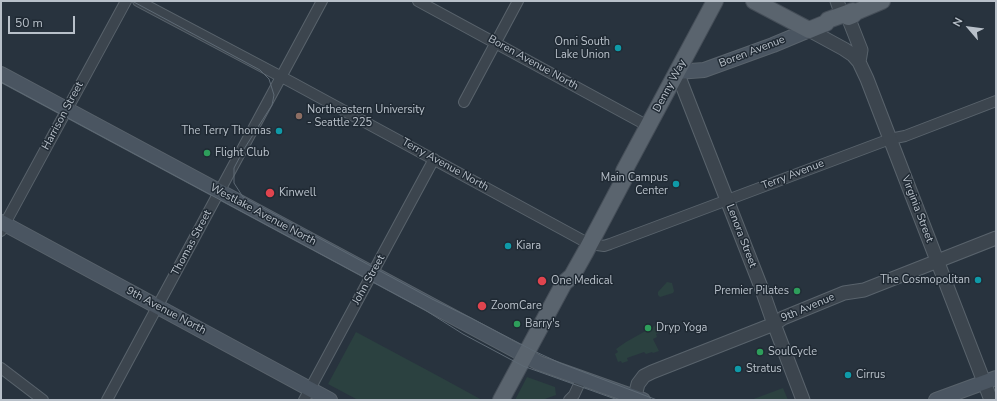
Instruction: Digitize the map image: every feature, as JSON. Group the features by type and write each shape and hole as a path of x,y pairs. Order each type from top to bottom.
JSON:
{"main road":[{"name":"Denny Way","path":"501,400 564,283 566,272 586,242 617,175 624,171 715,1"},
{"path":"754,1 809,30"},
{"name":"Boren Avenue","path":"677,72 704,70 773,45 826,23 828,20 846,11 882,1"},
{"name":"Westlake Avenue North","path":"1,74 525,356 539,363 637,399"},
{"name":"9th Avenue North","path":"2,226 158,307 307,395 330,400"},
{"path":"936,400 990,380"}],"street":[{"name":"Harrison Street","path":"2,226 126,1"},
{"name":"Terry Avenue North","path":"138,1 282,77 586,242"},
{"name":"Thomas Street","path":"107,400 322,1"},
{"name":"Boren Avenue North","path":"418,1 648,126"},
{"path":"464,102 518,1"},
{"name":"Virginia Street","path":"846,11 861,50 859,62 867,79 937,261 990,380 991,400"},
{"path":"809,30 844,49 853,55 859,62"},
{"name":"Lenora Street","path":"677,72 728,200 803,400"},
{"name":"Terry Avenue","path":"586,242 604,246 610,244 890,139 905,136 996,101"},
{"name":"John Street","path":"307,395 434,159"},
{"name":"9th Avenue","path":"637,399 638,384 644,376 774,324 783,318 844,293 864,290 996,238"},
{"path":"1,368 43,400"},
{"path":"569,400 574,395 582,378"}],"green space":[{"path":"667,282 672,283 674,291 673,293 660,297 658,292"},
{"path":"658,324 662,332 656,334 657,337 653,339 659,351 646,354 644,352 627,358 628,361 622,363 621,361 618,362 615,354 618,352 616,349"},
{"path":"356,332 482,400 358,400 328,384"},
{"path":"527,377 555,387 556,395 542,400 515,400"},
{"path":"783,388 788,400 751,400"}],"tram line":[{"path":"132,1 260,70 269,79 274,95 272,105 244,149 234,168 234,183 243,197 432,299 534,351 560,363 657,400"},
{"path":"1,82 425,310 463,334 523,366 618,400"}],"place":[{"name":"Onni South Lake Union","path":"618,48"},
{"name":"Northeastern University - Seattle 225","path":"299,116"},
{"name":"The Terry Thomas","path":"279,131"},
{"name":"Flight Club","path":"207,153"},
{"name":"Main Campus Center","path":"676,184"},
{"name":"Kinwell","path":"270,193"},
{"name":"Kiara","path":"508,246"},
{"name":"The Cosmopolitan","path":"978,280"},
{"name":"One Medical","path":"542,281"},
{"name":"Premier Pilates","path":"797,291"},
{"name":"ZoomCare","path":"482,306"},
{"name":"Barry's","path":"517,324"},
{"name":"Dryp Yoga","path":"648,328"},
{"name":"SoulCycle","path":"760,352"},
{"name":"Stratus","path":"738,369"},
{"name":"Cirrus","path":"848,375"}]}
